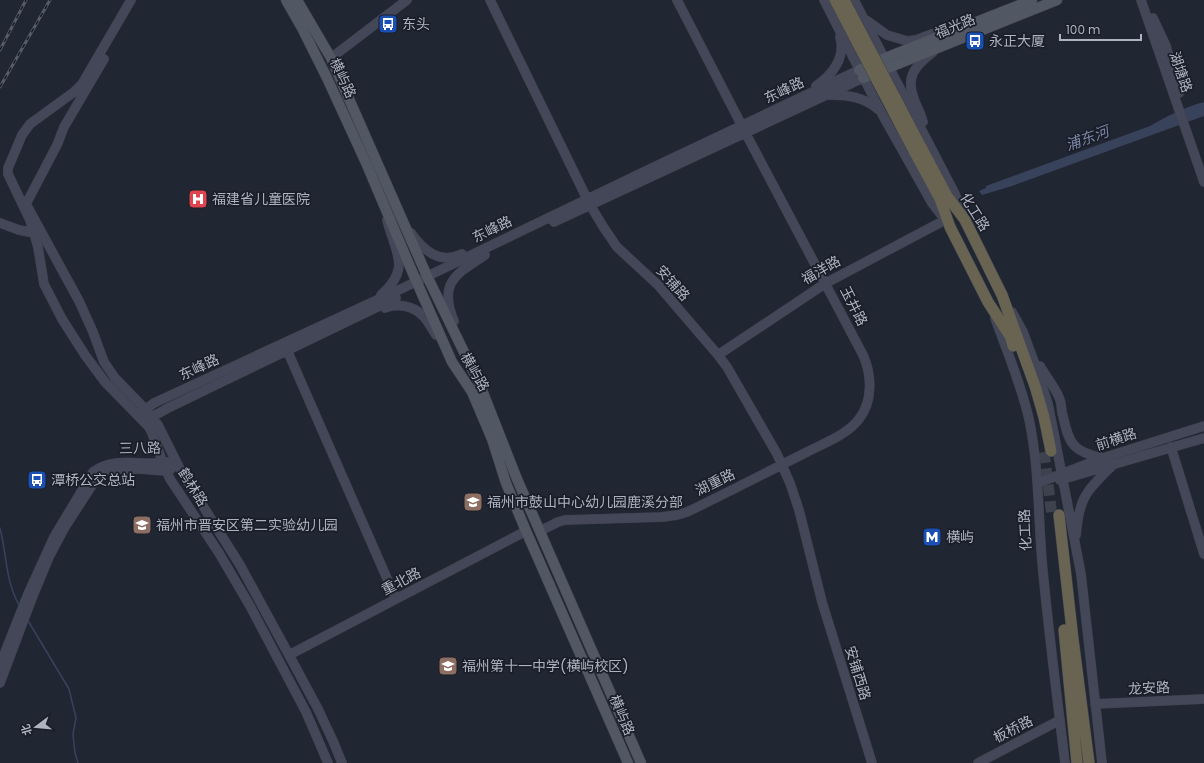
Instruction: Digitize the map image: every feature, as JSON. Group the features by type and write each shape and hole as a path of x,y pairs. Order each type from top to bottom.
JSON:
{"highway":[{"name":"化工路","path":"835,0 921,146 948,224 988,302 1010,336 1051,452"},
{"name":"化工路","path":"844,0 947,196 965,220 1002,295 1035,386 1044,417 1051,452"},
{"name":"化工路","path":"1077,763 1056,516 1089,763"}],"main road":[{"path":"38,234 7,171 22,135 30,124 80,87 131,0"},
{"path":"38,234 26,204 58,145 64,127 137,0"},
{"name":"横屿路","path":"286,0 323,69 367,165 452,362 472,392 492,439 506,483 526,531 628,763"},
{"name":"横屿路","path":"298,0 331,58 428,279 480,386 517,479 641,763"},
{"path":"331,58 407,0"},
{"name":"安铺路","path":"490,0 589,202 604,228 618,247 658,285 718,355 782,465 797,505 819,591"},
{"name":"玉井路","path":"676,0 826,282 863,355 868,368 870,384 867,402 860,417 847,430 782,465"},
{"path":"824,0 882,114 932,203 948,224"},
{"path":"854,0 887,63 921,146"},
{"name":"福光路","path":"861,74 971,24 1032,0"},
{"name":"福光路","path":"887,63 941,46 1057,0"},
{"name":"湖塘路","path":"1141,0 1181,107"},
{"name":"湖塘路","path":"1147,0 1154,23 1166,46 1181,107"},
{"path":"799,98 823,81 833,71 838,62 842,49 833,17"},
{"path":"863,18 887,35 907,41 916,40 932,34 971,24"},
{"path":"921,146 922,117 912,94 910,84 913,74 919,64 941,46"},
{"name":"东峰路","path":"744,129 799,98 861,74"},
{"name":"东峰路","path":"149,420 168,408 338,326 500,241 589,202 744,129 824,96 861,74"},
{"path":"824,96 840,95 858,97 873,106 882,114"},
{"path":"1181,107 1204,182"},
{"path":"1188,127 1204,164"},
{"path":"373,302 393,283 400,268 398,255 390,235 382,201"},
{"name":"东峰路","path":"428,279 485,255 589,202"},
{"path":"402,220 422,247 432,254 440,257 454,257 491,241 500,241"},
{"path":"0,223 19,230 38,234"},
{"name":"福洋路","path":"718,355 826,282 948,224"},
{"name":"鹤林路","path":"38,234 79,302 106,366 115,378 145,409 152,433 170,479 219,553 250,606 306,712 328,763"},
{"name":"鹤林路","path":"38,234 38,247 44,284 62,319 105,382 138,416 149,420 164,435 176,461 240,565 290,655 318,709 342,763"},
{"path":"465,355 449,308 448,293 451,283 459,273 485,255"},
{"name":"东峰路","path":"138,416 154,403 373,302 418,284"},
{"path":"1002,295 1023,332 1048,404 1051,452 1062,476 1081,574 1102,763"},
{"name":"化工路","path":"988,302 1014,369 1033,439 1038,486 1043,573 1065,763"},
{"path":"338,326 362,318 392,305 410,307 417,310 426,319 452,362"},
{"path":"1030,349 1061,401 1062,414 1068,436 1073,445 1089,455 1103,458"},
{"path":"287,350 396,599"},
{"path":"1051,452 1062,414"},
{"name":"前横路","path":"1038,486 1103,458 1204,426"},
{"name":"前横路","path":"1062,476 1114,464 1204,438"},
{"path":"1171,447 1204,554"},
{"name":"三八路","path":"17,629 54,538 93,472 101,466 112,463 154,464 165,467 176,461"},
{"path":"1076,546 1077,520 1082,500 1095,483 1114,464"},
{"name":"湖重路","path":"540,532 558,522 565,520 662,517 682,513 782,465"},
{"name":"重北路","path":"290,655 526,531"},
{"name":"安铺西路","path":"819,591 872,763"},
{"path":"0,665 17,629"},
{"path":"0,682 17,629"},
{"name":"龙安路","path":"1096,707 1204,699"},
{"name":"龙安路","path":"1096,707 1204,705"},
{"name":"板桥路","path":"978,763 1060,720"}],"water":[{"path":"1204,102 1204,116 1012,186 982,195 979,191 986,188 986,186 1150,126 1176,112"}],"waterway":[{"path":"0,528 11,586 19,605"},
{"path":"27,619 69,689 76,718 73,734 75,753 78,763"}],"tunnel":[{"path":"1044,452 1052,516"}],"railway":[{"path":"0,50 26,0"},
{"path":"0,87 50,0"}],"place":[{"name":"东头","path":"388,24"},
{"name":"永正大厦","path":"975,41"},
{"name":"福建省儿童医院","path":"198,199"},
{"name":"潭桥公交总站","path":"37,480"},
{"name":"福州市鼓山中心幼儿园鹿溪分部","path":"473,502"},
{"name":"福州市晋安区第二实验幼儿园","path":"142,525"},
{"name":"横屿","path":"932,537"},
{"name":"福州第十一中学(横屿校区)","path":"448,666"}],"water label":[{"name":"浦东河","path":"1087,138"}]}
